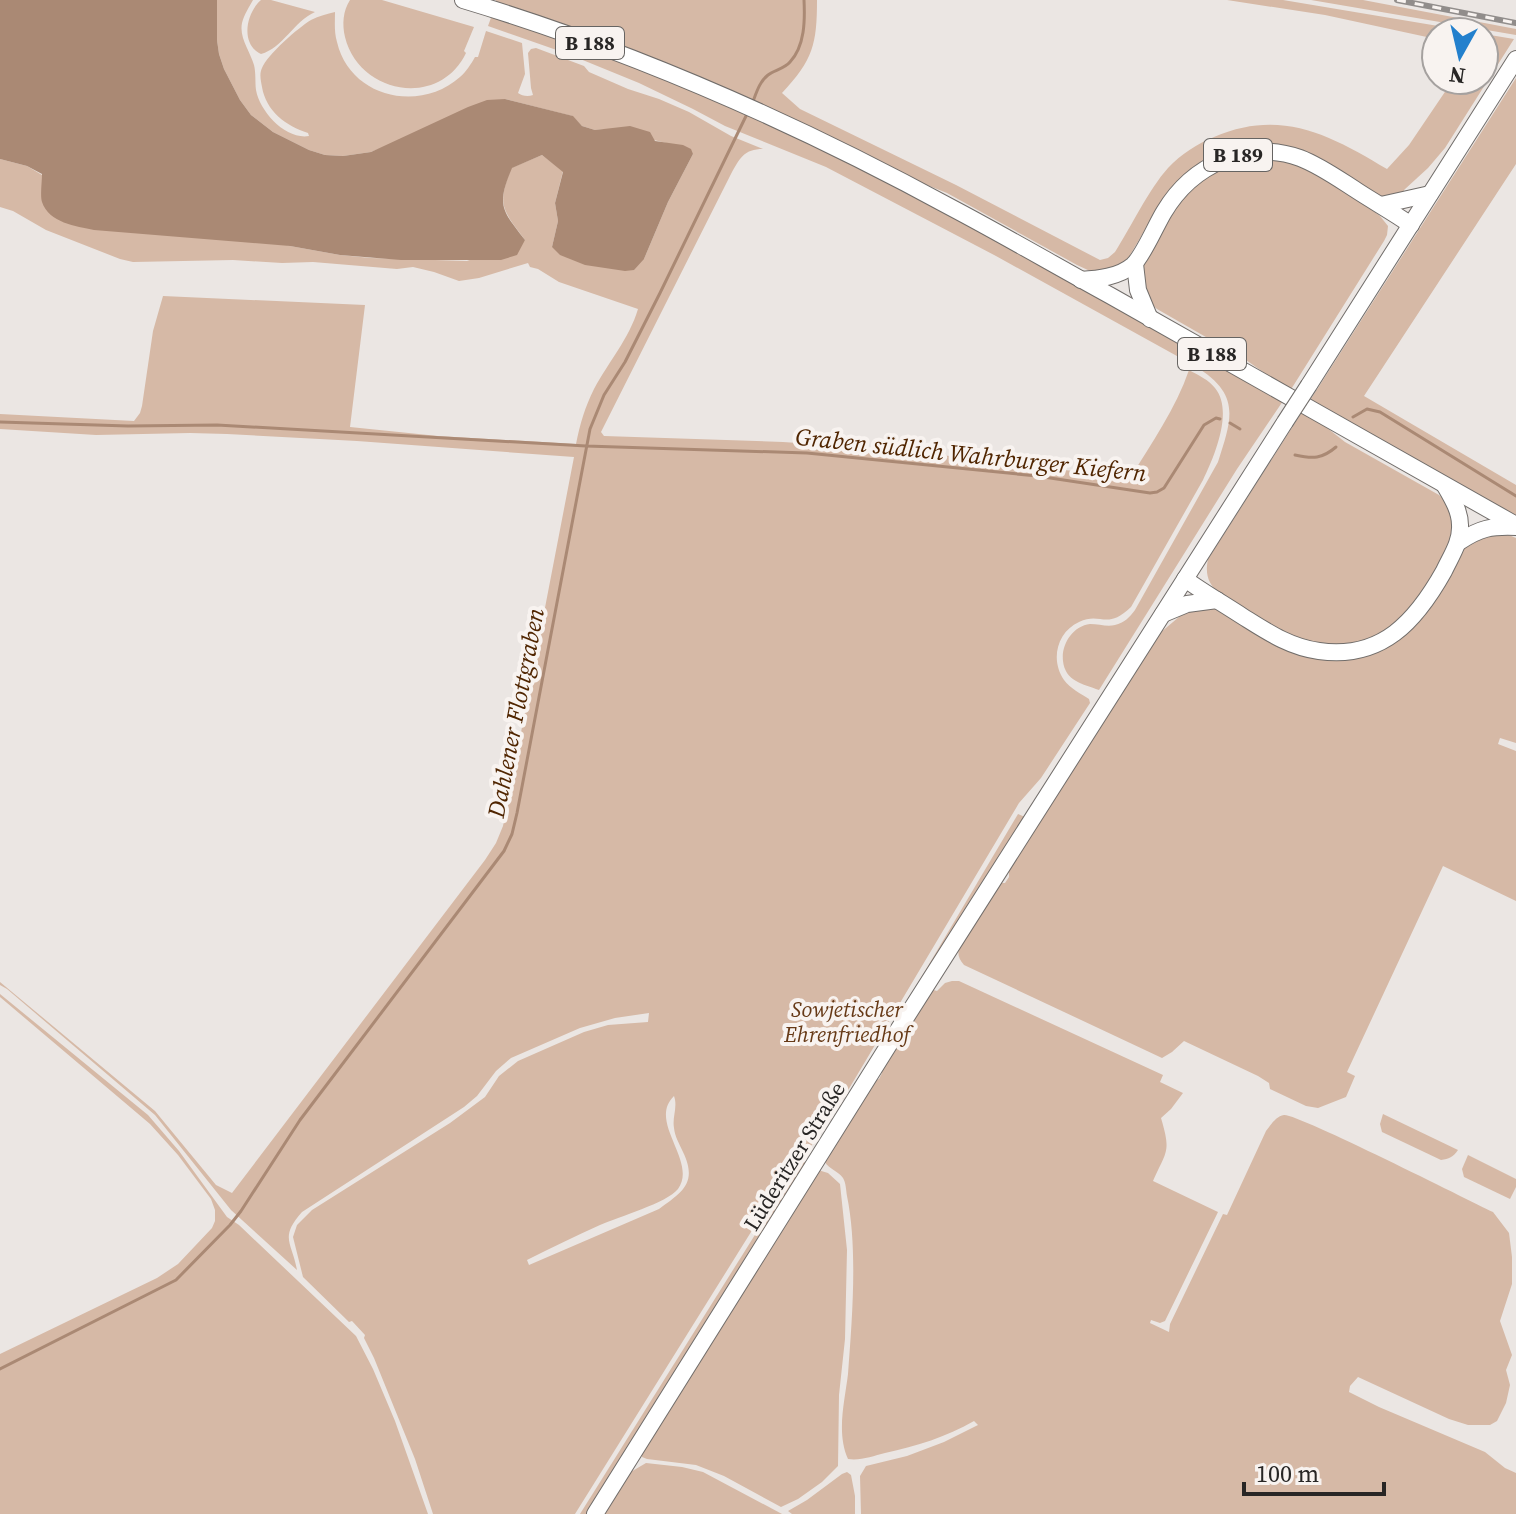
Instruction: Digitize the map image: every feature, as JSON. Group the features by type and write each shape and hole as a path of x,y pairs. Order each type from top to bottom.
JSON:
{"main road":[{"name":"B 188","path":"463,0 586,41 762,113 907,184 1445,485"},
{"name":"Lüderitzer Straße","path":"595,1514 1161,615 1516,60"},
{"name":"B 189","path":"1135,264 1179,190 1210,165 1238,155 1267,152 1300,158 1411,225"},
{"path":"1381,205 1430,194"},
{"path":"1081,280 1109,277 1135,264 1138,290 1150,319"},
{"path":"1445,485 1516,526"},
{"path":"1185,579 1271,635 1294,646 1325,652 1359,649 1391,636 1413,618 1459,542 1459,515 1445,485"},
{"path":"1459,542 1483,528 1516,526"},
{"path":"1161,615 1187,604 1217,600"}],"green space":[{"name":"Sowjetischer Ehrenfriedhof","path":"217,0 253,0 241,29 254,65 258,98 275,123 300,136 309,136 285,122 268,103 260,78 261,70 270,56 299,29 314,19 335,12 336,38 344,61 356,76 388,94 407,97 426,95 444,88 460,77 478,57 486,31 522,43 525,74 518,93 521,95 533,95 528,53 536,48 689,112 731,136 763,149 751,151 737,163 601,432 604,436 783,442 900,450 1130,478 1170,412 1189,370 1215,388 1223,409 1217,447 1203,480 1131,607 1115,618 1093,618 1079,622 1061,639 1057,655 1060,672 1066,683 1089,699 1090,703 1041,778 1019,803 850,1087 761,1216 575,1514 433,1514 415,1459 365,1335 303,1277 293,1237 297,1225 312,1210 450,1123 485,1097 499,1076 518,1061 584,1032 608,1025 648,1022 649,1013 580,1028 511,1058 464,1107 302,1212 289,1234 297,1270 231,1210 155,1115 0,985 0,982 155,1111 216,1185 232,1193 496,843 503,826 574,457 227,434 96,435 0,429 0,414 134,421 142,406 153,331 163,296 365,305 350,427 576,444 591,396 624,340 638,309 559,282 528,263 459,281 413,267 397,269 233,260 133,262 120,259 46,230 0,207 0,159 27,166 42,175 290,246 371,258 467,261 525,240 504,207 504,191 511,168 542,155 563,171 555,203 558,221 552,247 644,259 693,154 666,143 610,129 595,130 582,126 572,116 505,99 371,152 325,155 273,132 251,115 224,69 217,40","holes":["674,1096 675,1131 689,1172 681,1192 659,1209 529,1265 527,1260 653,1204 678,1189 682,1166 666,1118 667,1106"]},
{"path":"261,0 315,12 276,46 261,54 250,43 248,28 252,13"},
{"path":"350,0 382,0 474,27 464,51 466,53 454,71 438,82 420,88 382,82 366,71 353,56 345,37 344,18"},
{"path":"496,0 817,0 811,51 801,71 782,93 800,109 1100,260 1115,252 1168,168 1184,154 1214,137 1261,125 1283,125 1325,136 1387,169 1409,145 1442,96 1478,96 1445,148 1404,190 1403,196 1384,198 1292,148 1271,144 1241,146 1205,159 1188,171 1166,194 1126,262 1100,272 1077,265 947,193 495,4"},
{"path":"1227,0 1283,0 1420,23 1420,36 1325,15"},
{"path":"1311,0 1363,0 1447,16 1420,16 1420,19"},
{"path":"492,15 626,63 764,120 911,193 1283,401 1099,690 1076,681 1067,673 1063,661 1066,642 1073,632 1084,625 1118,624 1135,610 1218,462 1229,419 1229,407 1220,386 1195,366 826,167 725,126 639,83 488,26"},
{"path":"1500,26 1516,29 1516,35 1500,32"},
{"path":"1500,37 1514,39 1500,61"},
{"path":"1516,78 1516,164 1364,396 1516,485 1516,519 1309,402"},
{"path":"1271,158 1307,168 1371,209 1388,226 1384,241 1290,391 1246,360 1157,309 1150,303 1141,271 1171,212 1196,182 1236,161"},
{"path":"1302,412 1345,442 1439,495 1453,517 1453,537 1415,606 1384,631 1350,644 1320,645 1285,633 1221,594 1208,577 1208,559"},
{"path":"1504,533 1516,538 1516,743 1500,738 1498,744 1516,751 1516,901 1443,866 1347,1072 1355,1076 1346,1097 1318,1108 1306,1106 1270,1089 1269,1083 1258,1076 1184,1041 1162,1058 964,965 960,960 960,944 1000,883 1005,883 1009,877 1009,868 1160,633 1186,611 1212,607 1290,652 1304,655 1374,652 1475,536"},
{"path":"1018,814 1025,817 909,998"},
{"path":"952,981 959,981 1163,1075 1160,1082 1183,1093 1161,1118 1166,1151 1153,1181 1218,1212 1165,1321 1151,1320 1150,1323 1169,1332 1170,1324 1223,1214 1227,1215 1266,1131 1281,1116 1295,1118 1318,1128 1493,1212 1509,1233 1512,1257 1512,1284 1500,1321 1512,1355 1506,1370 1510,1385 1497,1421 1490,1425 1468,1425 1449,1419 1358,1377 1349,1392 1485,1452 1516,1473 1516,1514 861,1514 860,1476 866,1466 907,1456 978,1425 974,1421 920,1444 866,1458 848,1459 842,1428 851,1331 852,1239 845,1182 825,1162 873,1081 879,1079 881,1069 930,989 937,991"},
{"path":"0,994 148,1115 179,1151 227,1217 356,1336 395,1421 428,1514 0,1514 0,1354 157,1278 178,1264 212,1228 215,1210 211,1199 178,1155 150,1124"},
{"path":"1383,1114 1458,1150 1451,1157 1441,1160 1382,1132 1380,1124"},
{"path":"1468,1155 1516,1179 1510,1199 1464,1177 1462,1169"},
{"path":"807,1162 588,1514 580,1514 790,1179"},
{"path":"818,1170 828,1173 840,1184 847,1250 838,1466 822,1482 781,1507 724,1476 696,1465 647,1459 642,1457 642,1453"},
{"path":"646,1463 703,1472 782,1514 603,1514 629,1473"},
{"path":"847,1472 851,1475 855,1496 855,1514 792,1514 788,1511 807,1500"}],"shaded area":[{"path":"0,0 217,0 219,54 240,100 251,115 273,132 325,155 371,152 468,107 487,100 505,99 573,116 582,126 595,130 630,126 650,132 655,141 683,145 693,154 644,259 634,270 585,265 560,255 552,247 558,221 555,203 563,172 542,155 512,168 504,191 504,207 525,240 517,255 501,260 401,260 340,255 290,246 79,227 57,219 46,209 41,199 42,174 27,166 0,159"}],"waterway":[{"name":"Dahlener Flottgraben","path":"752,104 765,78 795,56 804,24 804,0"},
{"name":"Dahlener Flottgraben","path":"0,1369 176,1280 230,1225 300,1120 504,851 517,813 590,429 604,395 625,362 747,114"},
{"name":"Graben südlich Wahrburger Kiefern","path":"1353,417 1367,409 1380,412 1516,496"},
{"name":"Graben südlich Wahrburger Kiefern","path":"0,422 217,425 586,446 807,453 1037,476 1150,493 1164,488 1204,425 1220,419"},
{"name":"Graben südlich Wahrburger Kiefern","path":"1230,423 1240,429"},
{"name":"Graben südlich Wahrburger Kiefern","path":"1295,455 1317,457 1336,447"}],"railway":[{"path":"1397,0 1516,23"}]}
